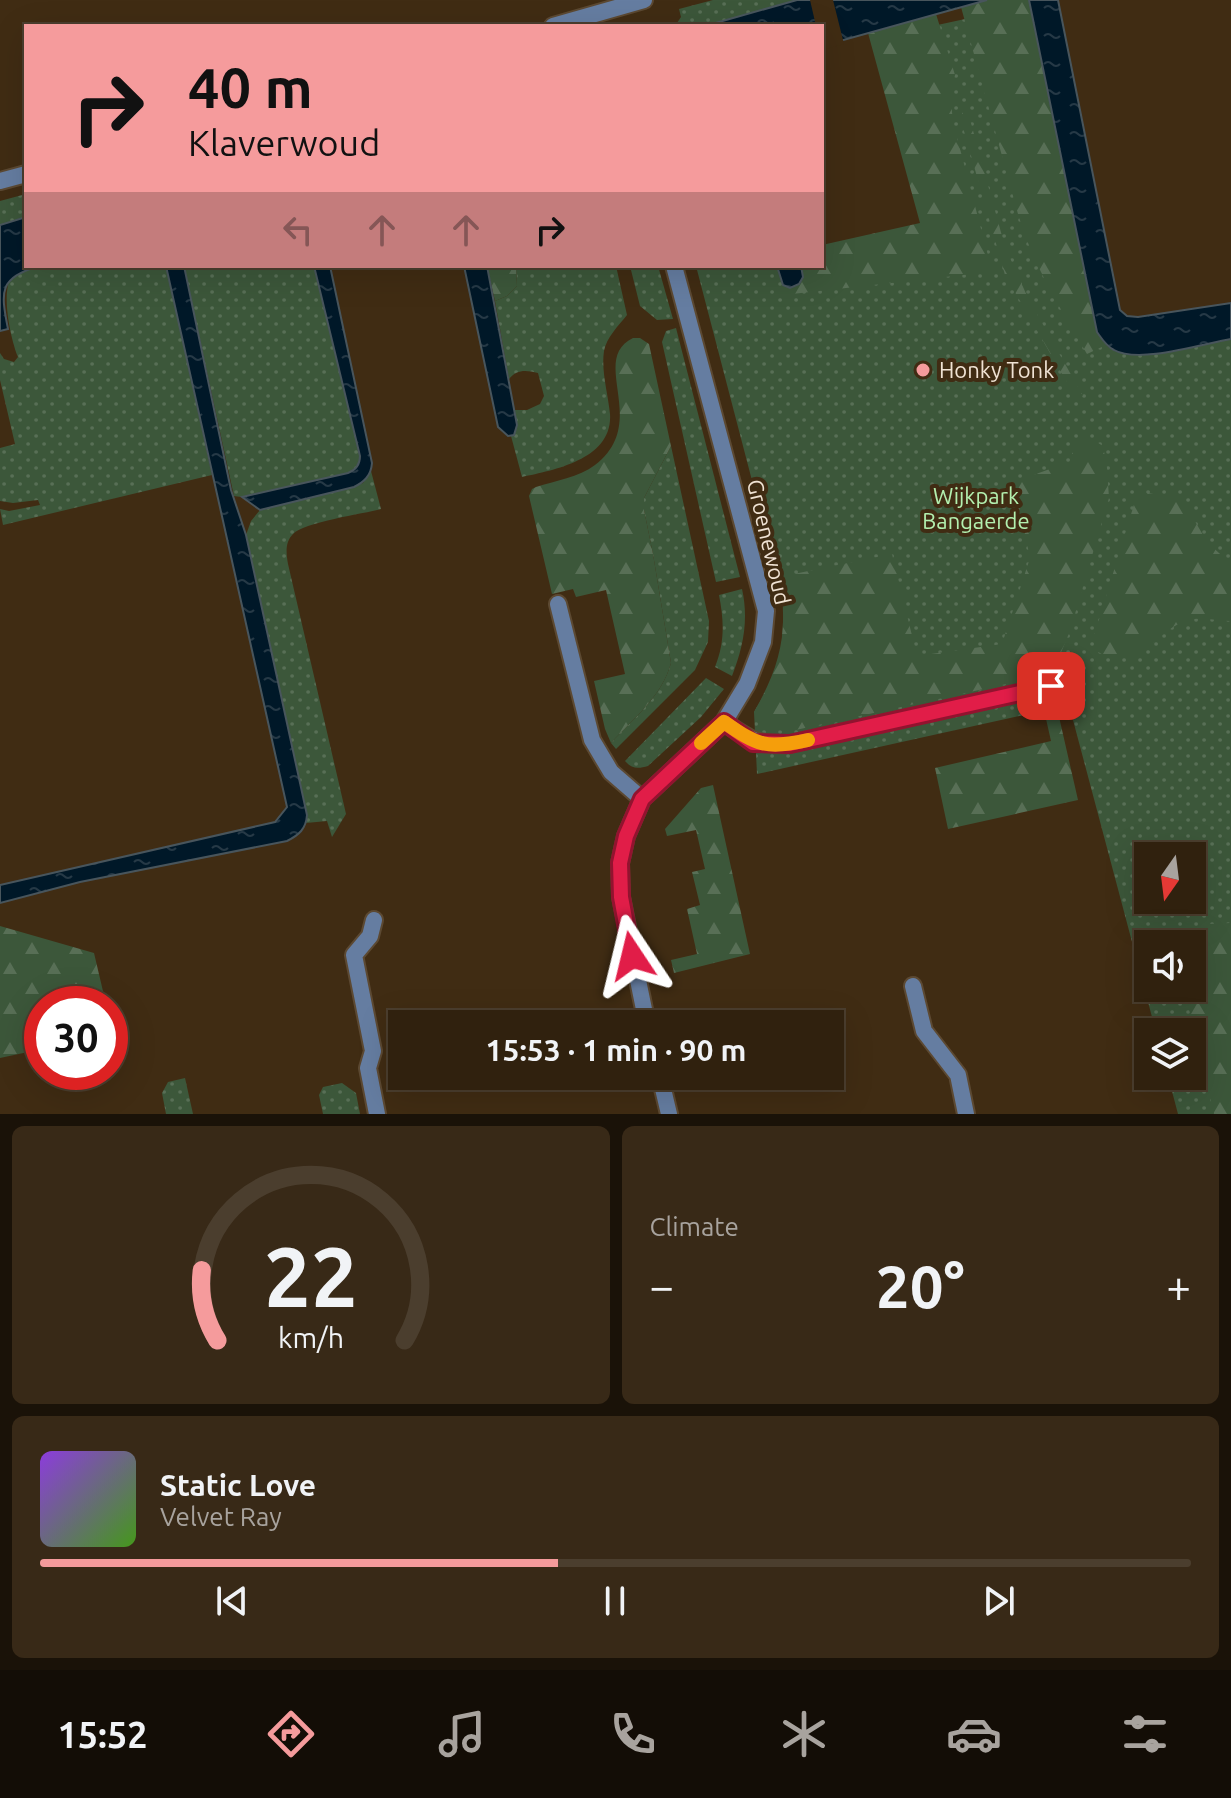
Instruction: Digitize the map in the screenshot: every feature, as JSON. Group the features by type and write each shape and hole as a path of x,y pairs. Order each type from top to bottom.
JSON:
{"street":[{"path":"568,24 607,19 644,0"},
{"path":"0,181 24,175"},
{"name":"Groenewoud","path":"644,1010 621,897 620,863 626,836 642,799 724,722 747,684 763,642 766,611 675,268"},
{"path":"558,604 592,740 611,772 642,799"},
{"path":"724,722 753,743 790,744 1051,686"},
{"path":"374,920 370,936 354,955 373,1051 368,1068 377,1114"},
{"path":"913,986 924,1031 958,1075 966,1114"},
{"path":"663,1090 669,1114"}],"green space":[{"path":"713,0 797,0 712,24 676,24 681,17 679,9"},
{"path":"987,0 1029,0 1097,332 1106,345 1087,354 1039,269 1018,214 961,7"},
{"name":"Wijkpark Bangaerde","path":"1030,5 1100,336 1113,350 1140,355 1171,352 1231,339 1231,1114 1178,1114 1172,1090 1206,1090 1206,1018 1152,1018 1148,1002 1206,1002 1206,930 1134,930 1134,949 1069,705 757,774 754,712 779,660 784,603 697,268 824,268 824,265 941,230 896,34"},
{"path":"936,14 955,75 950,92 953,122 990,272 765,297 799,284 800,268 824,268 824,245 920,223 868,33"},
{"path":"962,103 966,105 1005,247 1028,298 1083,396 1072,391 1005,275 962,124"},
{"path":"24,195 24,218 0,225 0,201"},
{"path":"166,268 212,475 3,525 0,509 9,511 40,505 38,500 0,501 0,448 15,444 0,380 0,353 4,359 14,362 18,357 9,326 7,290 13,274 22,270"},
{"path":"184,268 314,268 360,463 353,471 311,484 244,497 234,496"},
{"path":"487,268 516,268 517,286 507,296 495,301"},
{"path":"516,268 616,268 627,315 610,337 604,351 610,414 602,442 580,460 522,477 511,436 517,425 514,410 527,410 540,404 544,396 538,373 522,371 509,379 495,301 507,296 517,286"},
{"path":"630,268 659,268 673,319 657,320 640,306"},
{"path":"676,328 740,577 716,582 662,342 666,331"},
{"path":"633,338 640,338 649,344 671,446 644,498 644,510 671,663 654,696 611,743 594,681 625,674 606,590 576,597 573,589 552,594 529,496 536,487 589,469 611,448 618,430 620,412 616,361 621,348"},
{"path":"1090,438 1103,446 1109,498 1070,631 1052,674 791,731 770,727 757,717 754,712 771,679 783,631 779,577 892,554 917,656 1002,644 1030,558 1014,482 1072,461 1072,444"},
{"path":"671,446 709,621 708,642 695,670 616,749 611,743 654,696 671,663 644,498"},
{"path":"371,471 381,509 299,530 290,537 287,548 288,564 346,814 332,837 327,821 306,823 307,815 246,535 251,521 260,510 353,487 363,483"},
{"path":"1147,493 1179,498 1207,542 1231,564 1231,621 1193,619 1168,631 1138,654 1114,658 1098,652 1094,636 1136,498"},
{"path":"742,589 744,634 732,676 715,667 723,631 719,595"},
{"path":"706,678 724,689 701,717 648,766 635,768 628,764 625,761"},
{"path":"1057,708 1078,800 948,829 935,768 1051,741 1044,710"},
{"path":"713,785 750,954 674,973 671,960 697,954 687,909 700,905 692,872 705,869 696,830 667,836 665,829 701,788"},
{"path":"1230,923 1231,1114 1214,1114 1206,1080 1206,1018 1191,1018 1187,1002 1206,1002 1206,930 1203,930 1208,924"},
{"path":"0,926 94,953 102,986 24,986 24,1053 0,1058"},
{"path":"185,1078 193,1114 166,1114 162,1093 168,1082"},
{"path":"342,1083 356,1093 360,1114 323,1114 319,1095 323,1087"}],"water":[{"path":"797,0 987,0 824,45 824,24 712,24"},
{"path":"1029,0 1058,0 1120,310 1127,316 1138,317 1231,303 1231,339 1171,352 1139,355 1114,350 1097,332"},
{"path":"24,218 24,268 33,268 16,276 6,287 4,304 8,329 0,331 0,225"},
{"path":"166,268 184,268 231,490 246,535 307,815 305,824 287,841 80,882 0,903 0,885 275,822 287,807"},
{"path":"314,268 330,268 372,463 370,472 354,487 260,510 242,497 348,473 355,468 360,456"},
{"path":"464,268 487,268 517,425 514,435 508,436 498,427"},
{"path":"778,268 801,268 803,277 799,284 790,288 783,285"}],"pier":[{"path":"810,0 833,0 844,44 824,49 824,24 816,24"}],"slow traffic":[{"path":"701,743 724,722 753,743 790,744 808,740"}],"place":[{"name":"Honky Tonk","path":"923,370"}],"route":[{"path":"632,956 621,897 620,863 626,836 642,799 724,722 753,743 790,744 1051,686"}]}
